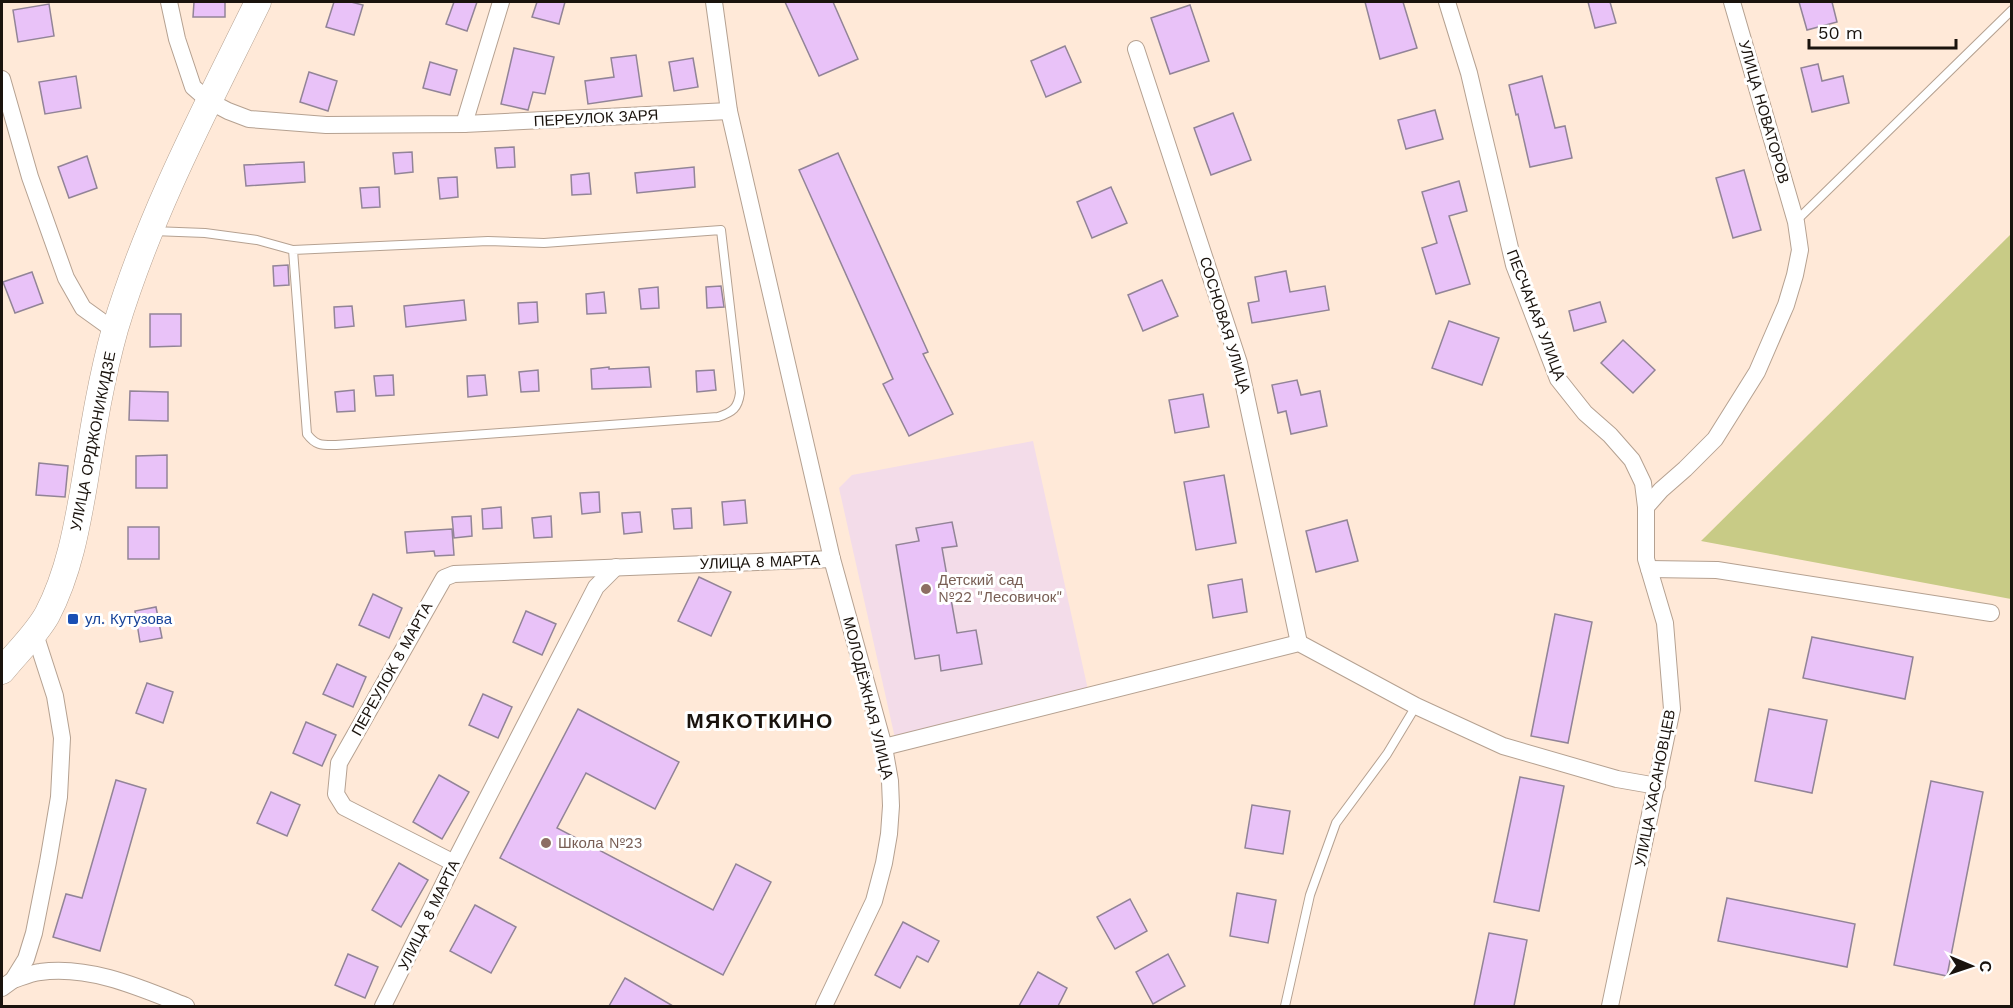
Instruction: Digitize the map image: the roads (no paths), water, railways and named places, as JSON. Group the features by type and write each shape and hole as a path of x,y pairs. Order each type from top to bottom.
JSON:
{"main road":[{"name":"УЛИЦА ОРДЖОНИКИДЗЕ","path":"2,671 34,634 47,614 63,577 75,540 99,396 115,331 139,256 168,186 258,2"}],"street":[{"path":"170,2 177,39 189,78 193,87 209,101"},
{"path":"464,124 501,2"},
{"name":"УЛИЦА 8 МАРТА","path":"383,1006 596,587 616,567 832,559 729,111 714,2"},
{"name":"ПЕСЧАНАЯ УЛИЦА","path":"1447,2 1469,73 1514,266 1558,379 1585,413 1610,435 1632,460 1643,483 1646,507 1646,559 1649,569"},
{"name":"УЛИЦА НОВАТОРОВ","path":"1646,507 1715,439 1757,372 1786,305 1800,250 1796,222 1732,2"},
{"name":"СОСНОВАЯ УЛИЦА","path":"1136,49 1239,363 1299,643"},
{"path":"2,79 30,177 66,278 83,308 115,331"},
{"name":"ПЕРЕУЛОК ЗАРЯ","path":"209,101 249,118 326,125 464,124 729,111"},
{"name":"МОЛОДЁЖНАЯ УЛИЦА","path":"824,1006 874,901 884,863 891,806 890,781 884,747 832,559"},
{"name":"ПЕРЕУЛОК 8 МАРТА","path":"454,863 344,807 336,794 339,763 444,578 454,574 616,567"},
{"path":"1649,569 1717,570 1991,613"},
{"name":"УЛИЦА ХАСАНОВЦЕВ","path":"1610,1006 1672,709 1665,623 1649,569"},
{"path":"7,984 27,959 34,933 59,797 62,738 55,696 34,634"},
{"path":"884,747 1299,643 1416,706 1503,746 1617,779 1656,786"},
{"path":"7,984 39,972 62,971 89,974 120,982 186,1006"}],"lane":[{"path":"1796,222 2012,10"},
{"path":"150,231 205,233 257,240 293,250 488,242 544,243 721,230 740,393 738,406 730,413 718,417 336,445 313,442 307,434 293,250"},
{"path":"1285,1006 1310,895 1336,823 1387,754 1416,706"}],"place":[{"name":"Детский сад №22 \"Лесовичок\"","path":"926,589"},
{"name":"ул. Кутузова","path":"73,619"},
{"name":"Школа №23","path":"546,843"}],"district":[{"name":"МЯКОТКИНО","path":"760,720"}]}
